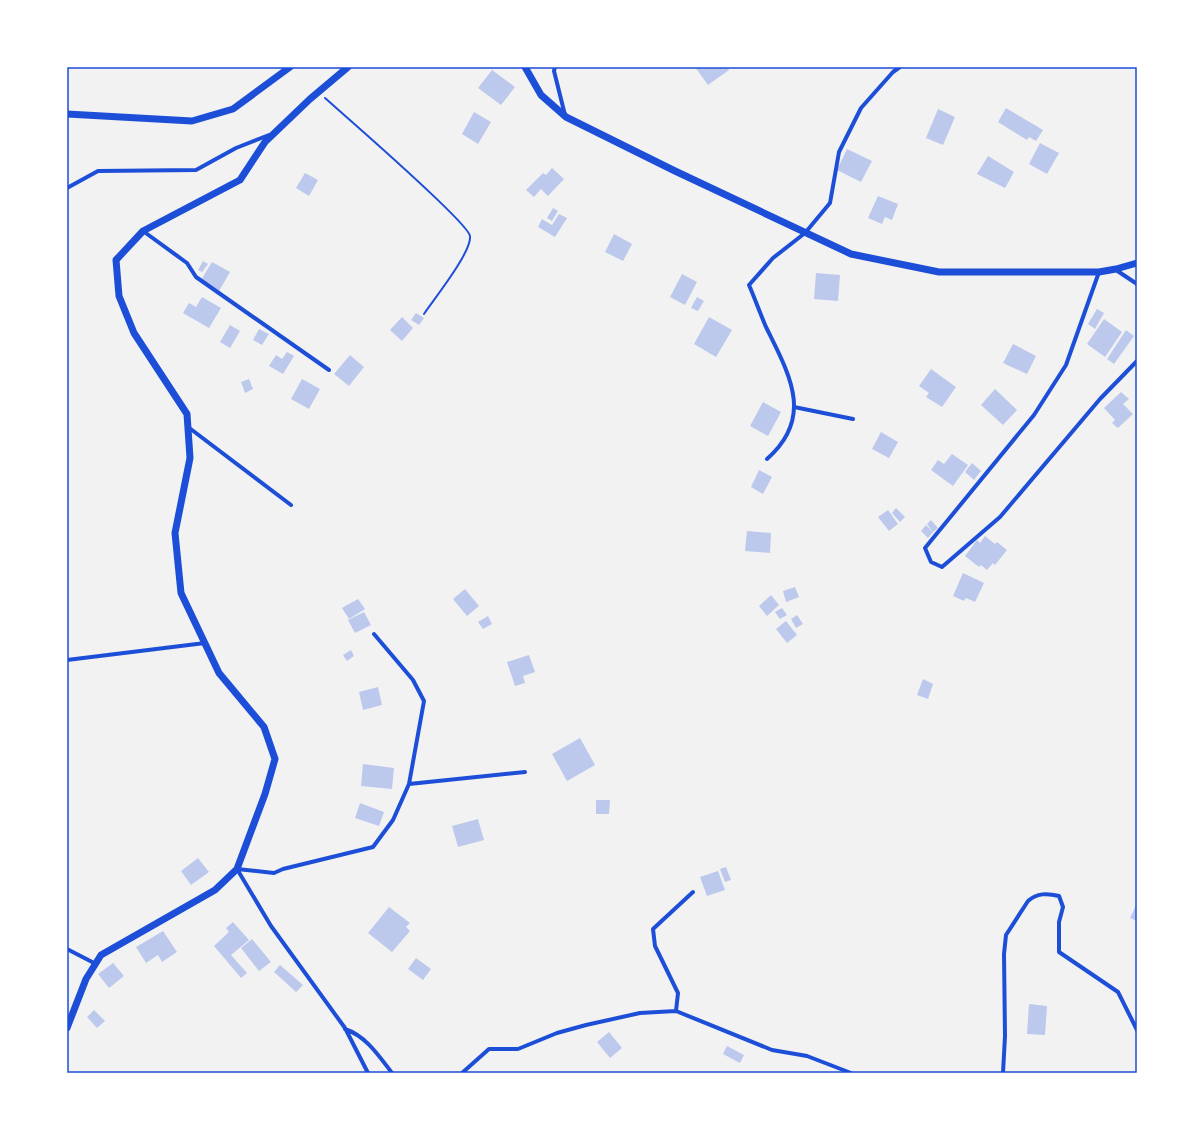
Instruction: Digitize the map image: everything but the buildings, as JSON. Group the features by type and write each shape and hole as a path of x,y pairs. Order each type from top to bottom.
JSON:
{"street":[{"path":"67,114 192,121 233,109 290,67"},
{"path":"67,1028 86,979 101,955 215,890 237,869 265,794 275,759 264,727 219,673 181,593 175,533 190,458 187,414 134,333 119,296 116,260 143,231 240,180 265,142 318,92 348,67"},
{"path":"525,67 541,95 566,117 851,254 939,272 1099,272 1116,270 1137,263"},
{"path":"555,67 554,71 566,117"},
{"path":"767,459 778,449 792,424 795,395 785,365 765,325 749,285 773,258 805,233 830,203 839,152 861,108 893,72 900,67"},
{"path":"67,188 98,171 196,170 236,148 275,133"},
{"path":"143,231 187,263 196,277 329,370"},
{"path":"1116,270 1137,284"},
{"path":"1099,272 1066,365 1034,415 925,548 931,562 942,567 1000,517 1100,399 1137,361"},
{"path":"794,407 853,419"},
{"path":"188,427 291,506"},
{"path":"237,869 274,873 283,869 373,847 393,820 409,784 424,701 412,680 374,634"},
{"path":"67,660 205,643"},
{"path":"409,784 525,772"},
{"path":"237,869 271,926 345,1028 368,1073"},
{"path":"676,1011 678,993 655,946 652,930 693,892"},
{"path":"1003,1073 1005,1036 1004,954 1006,935 1028,901 1046,893 1059,896 1063,907 1059,922 1059,952 1118,992 1137,1030"},
{"path":"67,950 96,964"},
{"path":"462,1073 490,1049 518,1049 586,1025 640,1014 676,1011 772,1050 807,1056 852,1073"},
{"path":"345,1028 367,1042 392,1073"}],"path":[{"path":"318,92 445,206 468,230 470,236 469,244 448,283 424,314"}]}
